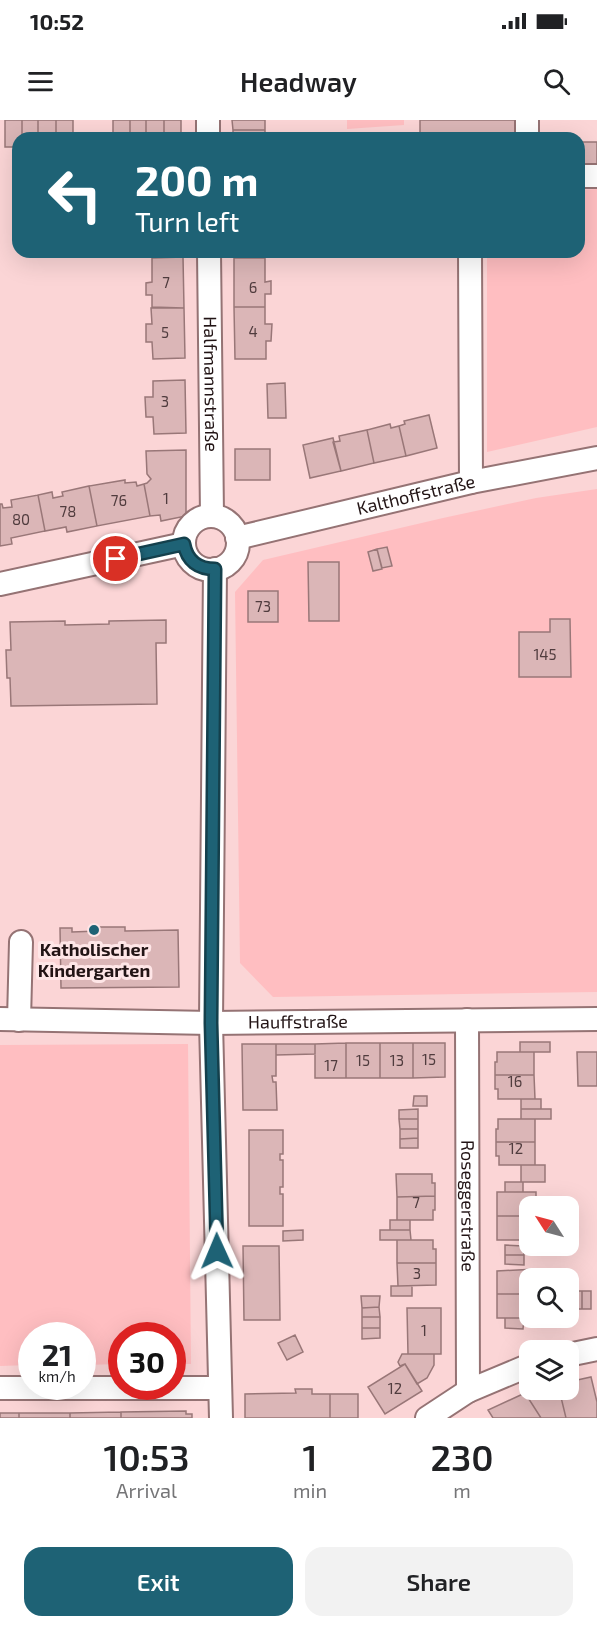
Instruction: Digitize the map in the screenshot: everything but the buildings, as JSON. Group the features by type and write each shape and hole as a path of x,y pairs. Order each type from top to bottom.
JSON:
{"street":[{"name":"Halfmannstraße","path":"209,258 212,516"},
{"path":"470,258 471,482"},
{"name":"Kalthoffstraße","path":"237,537 471,482 597,458"},
{"path":"212,516 228,522 237,537 235,555 230,562 215,569 197,566 190,560 184,544 189,527 203,517 212,516"},
{"path":"0,584 184,544"},
{"path":"215,569 211,1023 221,1418"},
{"path":"10,1019 21,942"},
{"name":"Hauffstraße","path":"10,1019 211,1023 597,1019"},
{"name":"Roseggerstraße","path":"467,1020 468,1391"},
{"path":"579,1353 597,1349"},
{"path":"427,1418 468,1391 519,1370"},
{"path":"0,1388 220,1388"}],"shaded area":[{"path":"347,120 404,120 404,125 347,129"},
{"path":"597,189 597,427 487,452 487,258 585,258 585,190"},
{"path":"597,489 597,992 273,997 240,963 235,592 263,560 536,498"},
{"path":"188,1044 191,1364 186,1364 186,1322 108,1322 108,1364 96,1365 96,1322 18,1322 18,1365 0,1366 0,1045"}],"place":[{"name":"Katholischer Kindergarten","path":"94,930"}],"route":[{"path":"116,559 184,544 190,560 197,566 215,569 211,1023 217,1251"}]}
